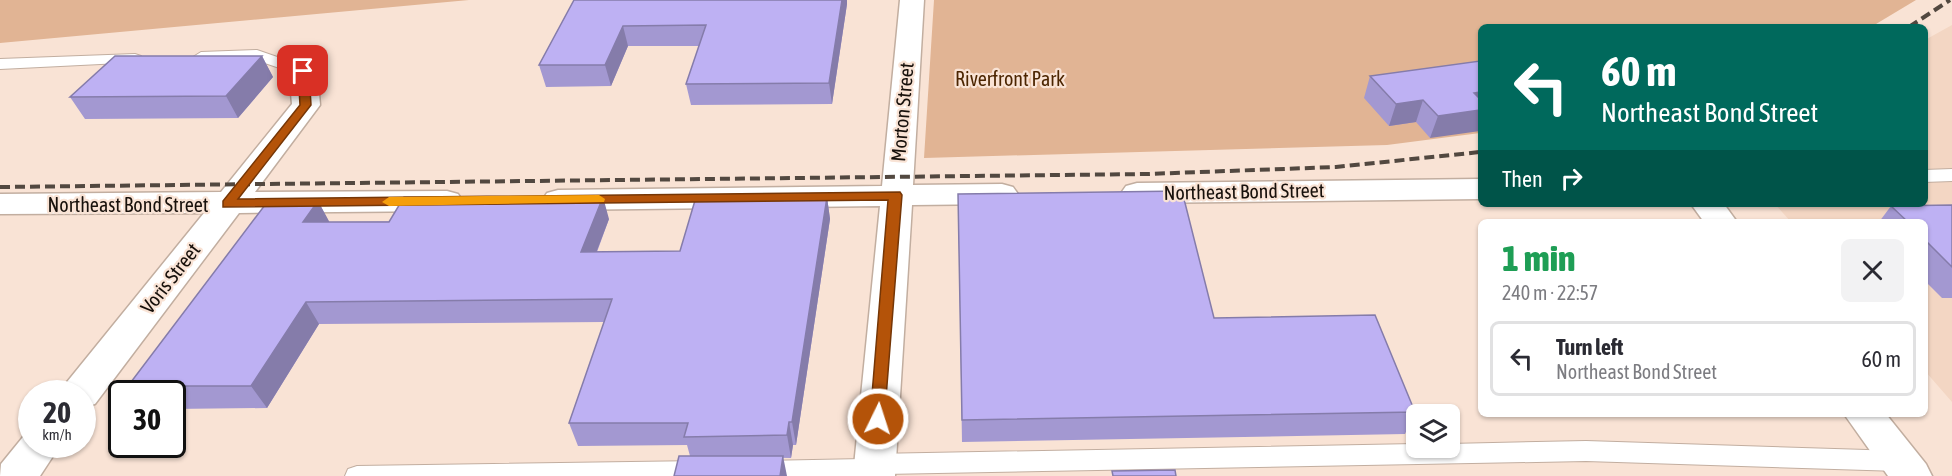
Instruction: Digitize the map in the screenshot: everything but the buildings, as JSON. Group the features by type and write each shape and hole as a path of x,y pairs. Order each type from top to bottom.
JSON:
{"street":[{"name":"Morton Street","path":"874,470 912,0"},
{"name":"Voris Street","path":"91,380 306,105 303,71"},
{"name":"Northeast Bond Street","path":"1110,193 1478,189"},
{"path":"526,200 1027,194"},
{"name":"Northeast Bond Street","path":"0,204 478,201"},
{"path":"1709,207 1719,219"},
{"path":"1866,417 1905,468"},
{"path":"16,476 30,458"}],"lane":[{"path":"187,57 257,55 303,71"},
{"path":"0,64 152,58"},
{"path":"1928,176 1952,175"},
{"path":"357,476 874,470 1586,451 1905,468"}],"shaded area":[{"path":"1952,25 1952,402 1928,374 1928,219 1788,219 1778,207 1928,207 1928,38"}],"green space":[{"path":"0,0 469,0 0,43"},
{"name":"Riverfront Park","path":"934,0 1916,0 1876,24 1478,24 1478,133 1387,145 924,158"}],"railway":[{"path":"1914,24 1950,0"},
{"path":"0,187 1147,174 1336,167 1478,152"}],"slow traffic":[{"path":"389,202 599,199"}],"route":[{"path":"303,71 306,105 228,204 895,195 878,419"}]}
